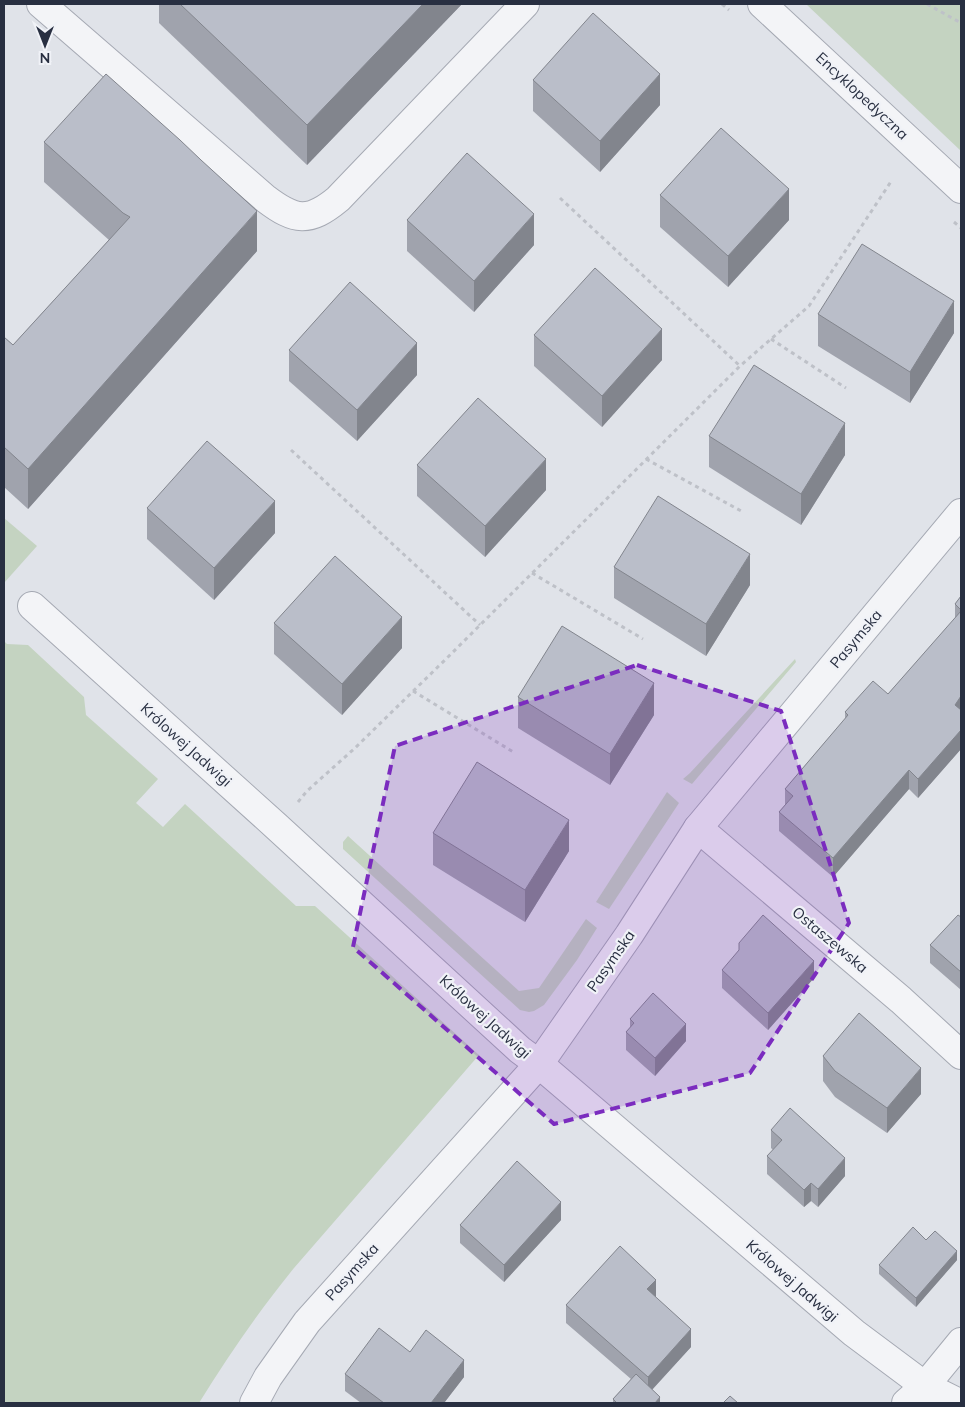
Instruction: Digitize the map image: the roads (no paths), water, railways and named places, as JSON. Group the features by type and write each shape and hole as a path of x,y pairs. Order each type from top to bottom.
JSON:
{"street":[{"path":"41,4 266,199 286,213 299,216 317,213 338,199 525,4"},
{"name":"Encyklopedyczna","path":"762,4 961,189"},
{"name":"Pasymska","path":"254,1403 268,1377 306,1322 539,1064 629,935 698,828 961,513"},
{"name":"Królowej Jadwigi","path":"32,606 520,1050 539,1064 854,1333 916,1395 959,1403"},
{"name":"Ostaszewska","path":"698,828 901,1000 961,1055"},
{"path":"916,1395 961,1342"}]}
